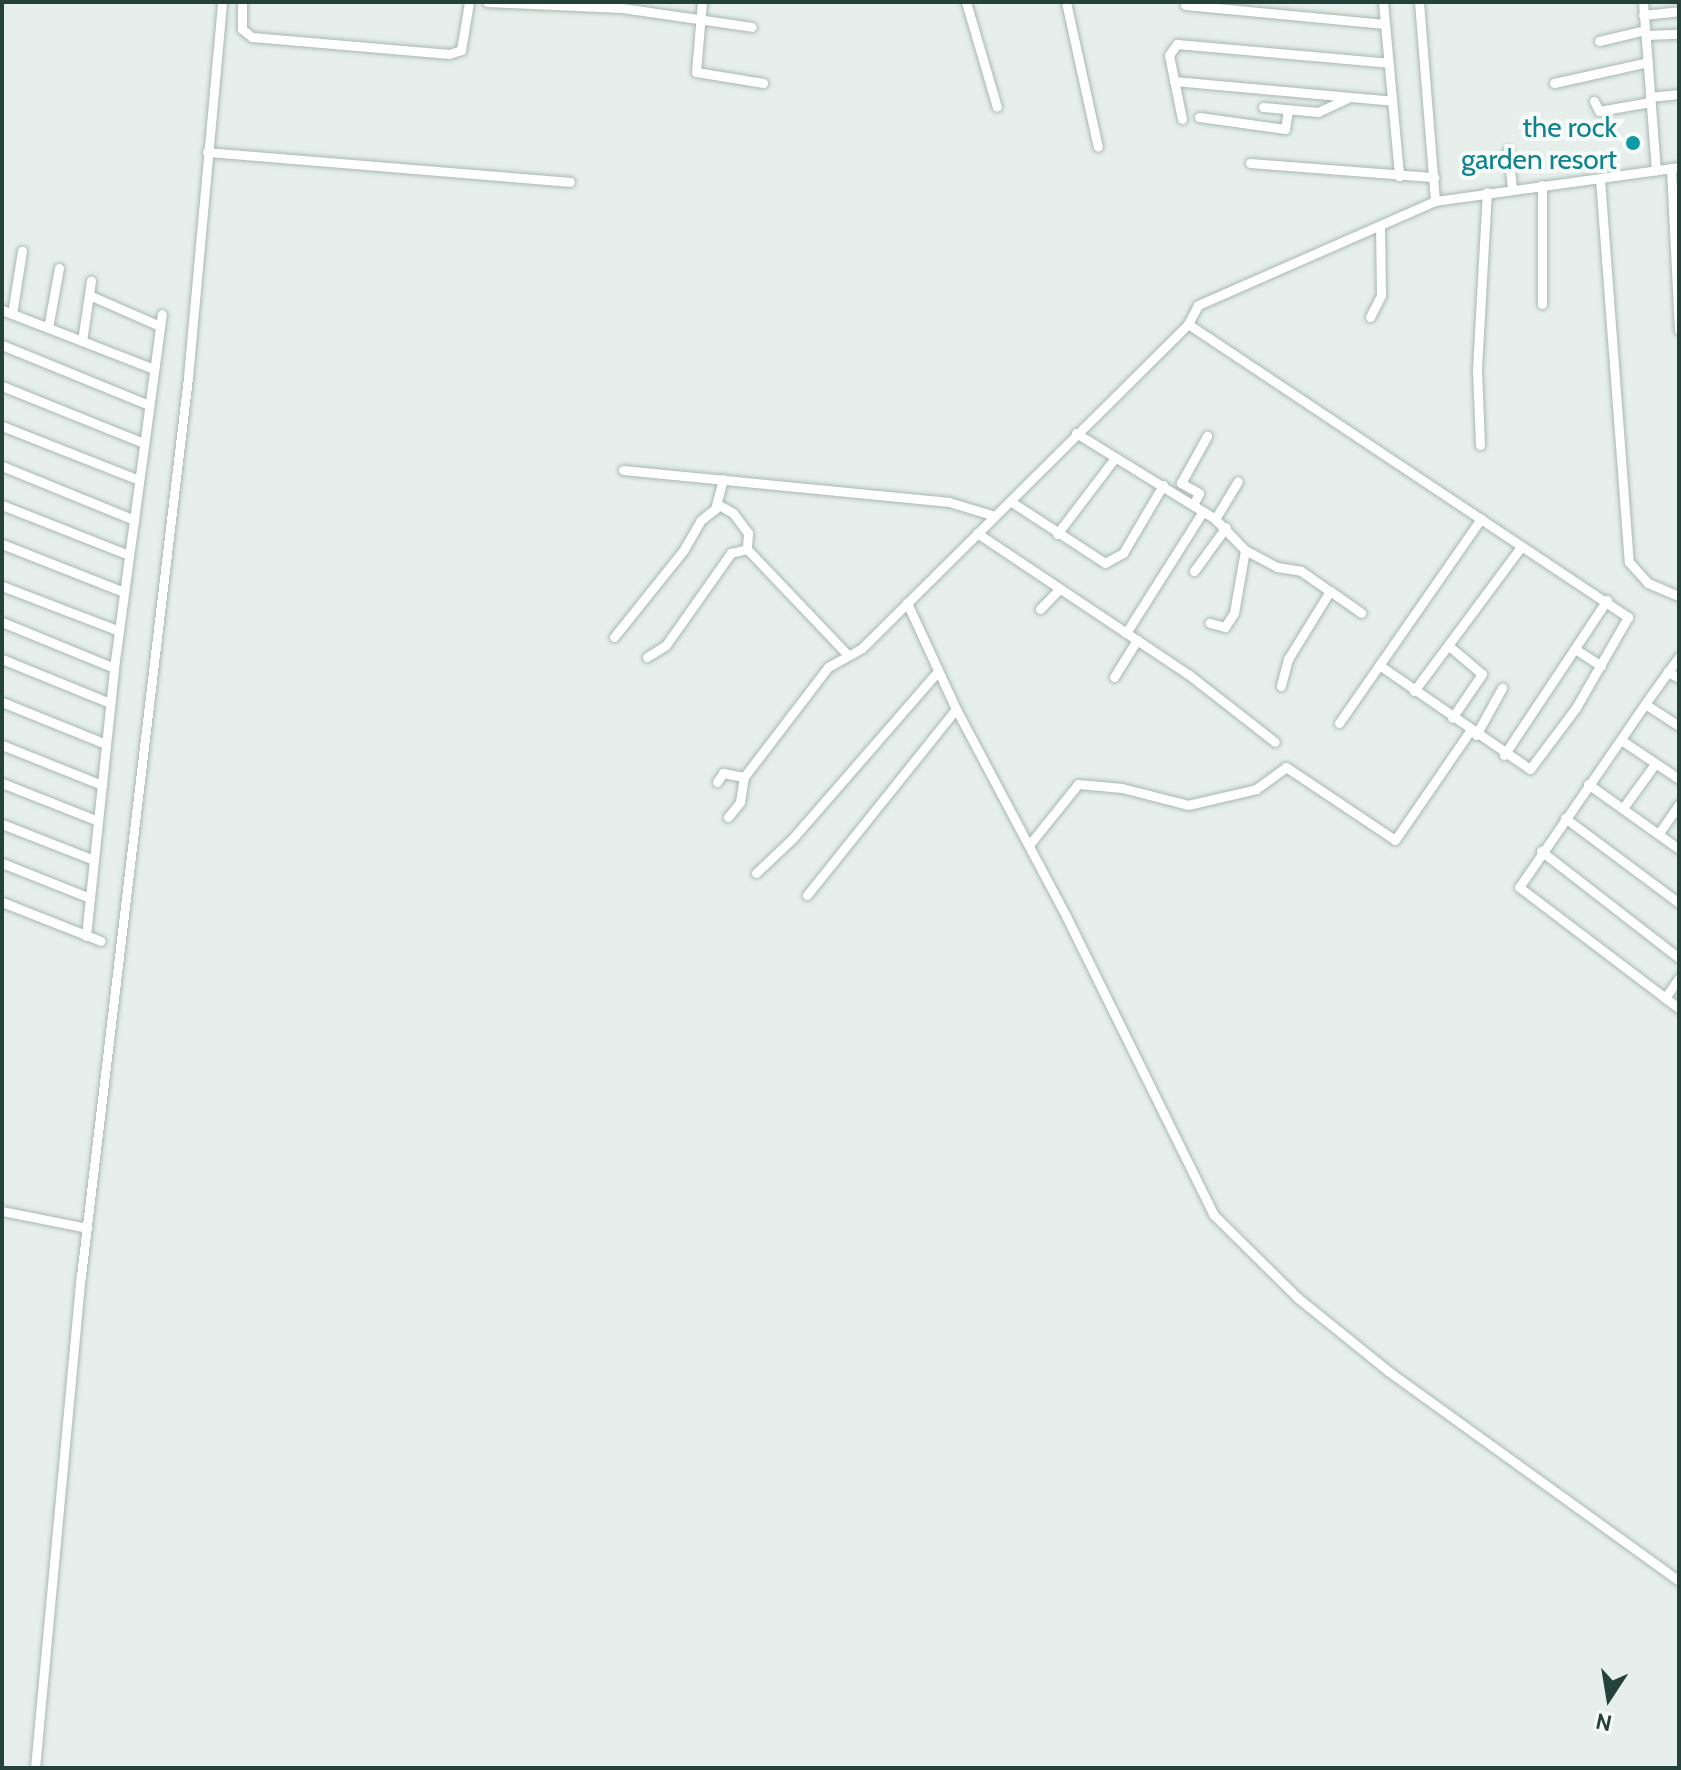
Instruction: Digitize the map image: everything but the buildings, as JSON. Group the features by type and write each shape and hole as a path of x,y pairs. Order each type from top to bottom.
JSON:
{"street":[{"path":"35,1768 87,1228 183,422 222,2"},
{"path":"242,2 242,29 252,37 449,54 461,50 469,2"},
{"path":"487,2 610,5 752,27"},
{"path":"702,2 696,72 763,83"},
{"path":"966,2 997,107"},
{"path":"1066,2 1098,147"},
{"path":"1383,2 1399,176"},
{"path":"1419,2 1435,201"},
{"path":"1643,2 1656,170"},
{"path":"1185,5 1385,24"},
{"path":"1643,15 1679,11"},
{"path":"1599,41 1645,33 1679,34"},
{"path":"1182,119 1169,55 1177,44 1388,63"},
{"path":"1554,83 1648,62"},
{"path":"1174,81 1392,101"},
{"path":"1594,101 1599,111 1679,94"},
{"path":"1263,107 1318,112 1350,97"},
{"path":"1199,117 1285,129 1288,111"},
{"path":"1508,150 1512,188"},
{"path":"207,152 570,182"},
{"path":"1250,163 1434,177"},
{"path":"728,817 740,802 744,777 828,667 862,648 1188,324 1198,305 1435,201 1675,168 1679,330"},
{"path":"1600,179 1629,562 1648,583 1679,596"},
{"path":"1542,185 1542,304"},
{"path":"1480,445 1477,369 1487,192"},
{"path":"1370,317 1381,295 1380,226"},
{"path":"22,251 7,312 154,369"},
{"path":"48,328 59,268"},
{"path":"82,341 91,281"},
{"path":"89,295 160,326"},
{"path":"86,936 114,668 162,314"},
{"path":"1188,324 1521,547 1607,600 1628,617 1601,666 1534,768 1504,755 1379,665"},
{"path":"2,345 149,405"},
{"path":"2,386 144,443"},
{"path":"2,426 139,480"},
{"path":"1076,433 1215,519 1245,550 1267,563 1301,571 1361,613"},
{"path":"1193,505 1199,493 1181,483 1207,436"},
{"path":"1057,534 1115,458"},
{"path":"2,466 134,520"},
{"path":"623,470 949,502 995,516"},
{"path":"614,637 717,504 723,479"},
{"path":"1215,519 1238,481"},
{"path":"1010,501 1101,562 1112,562 1123,553 1163,485"},
{"path":"717,504 733,513 748,533 747,549 848,655"},
{"path":"2,505 129,555"},
{"path":"1126,633 1203,511"},
{"path":"1339,723 1481,519"},
{"path":"1194,571 1226,527"},
{"path":"977,533 1137,640 1275,742"},
{"path":"2,544 124,592"},
{"path":"1414,691 1521,547"},
{"path":"647,657 666,645 731,553 747,549"},
{"path":"1210,623 1225,627 1234,613 1245,550"},
{"path":"2,586 119,631"},
{"path":"1040,609 1059,589"},
{"path":"1281,686 1288,659 1330,591"},
{"path":"1504,755 1607,600"},
{"path":"907,603 956,709 1029,845 1214,1215 1229,1233 1388,1371 1679,1581"},
{"path":"2,622 114,668"},
{"path":"1114,677 1137,640"},
{"path":"1449,646 1482,674 1452,718"},
{"path":"1575,649 1601,666"},
{"path":"1679,657 1519,882 1522,893 1679,1008"},
{"path":"2,659 110,703"},
{"path":"756,873 938,671"},
{"path":"1668,672 1679,678"},
{"path":"1029,845 1078,784 1122,788 1188,805 1256,789 1286,767 1395,840 1502,688"},
{"path":"2,702 106,744"},
{"path":"1645,704 1679,726"},
{"path":"807,895 956,709"},
{"path":"1621,740 1679,779"},
{"path":"2,745 102,785"},
{"path":"1623,808 1655,764"},
{"path":"717,782 723,773 744,777"},
{"path":"2,783 98,821"},
{"path":"1588,784 1679,849"},
{"path":"1659,833 1679,804"},
{"path":"1565,818 1679,903"},
{"path":"2,824 94,860"},
{"path":"1541,851 1679,958"},
{"path":"2,863 90,898"},
{"path":"2,902 101,941"},
{"path":"1665,998 1679,978"},
{"path":"2,1211 87,1228"}],"place":[{"name":"the rock garden resort","path":"1633,143"}]}
